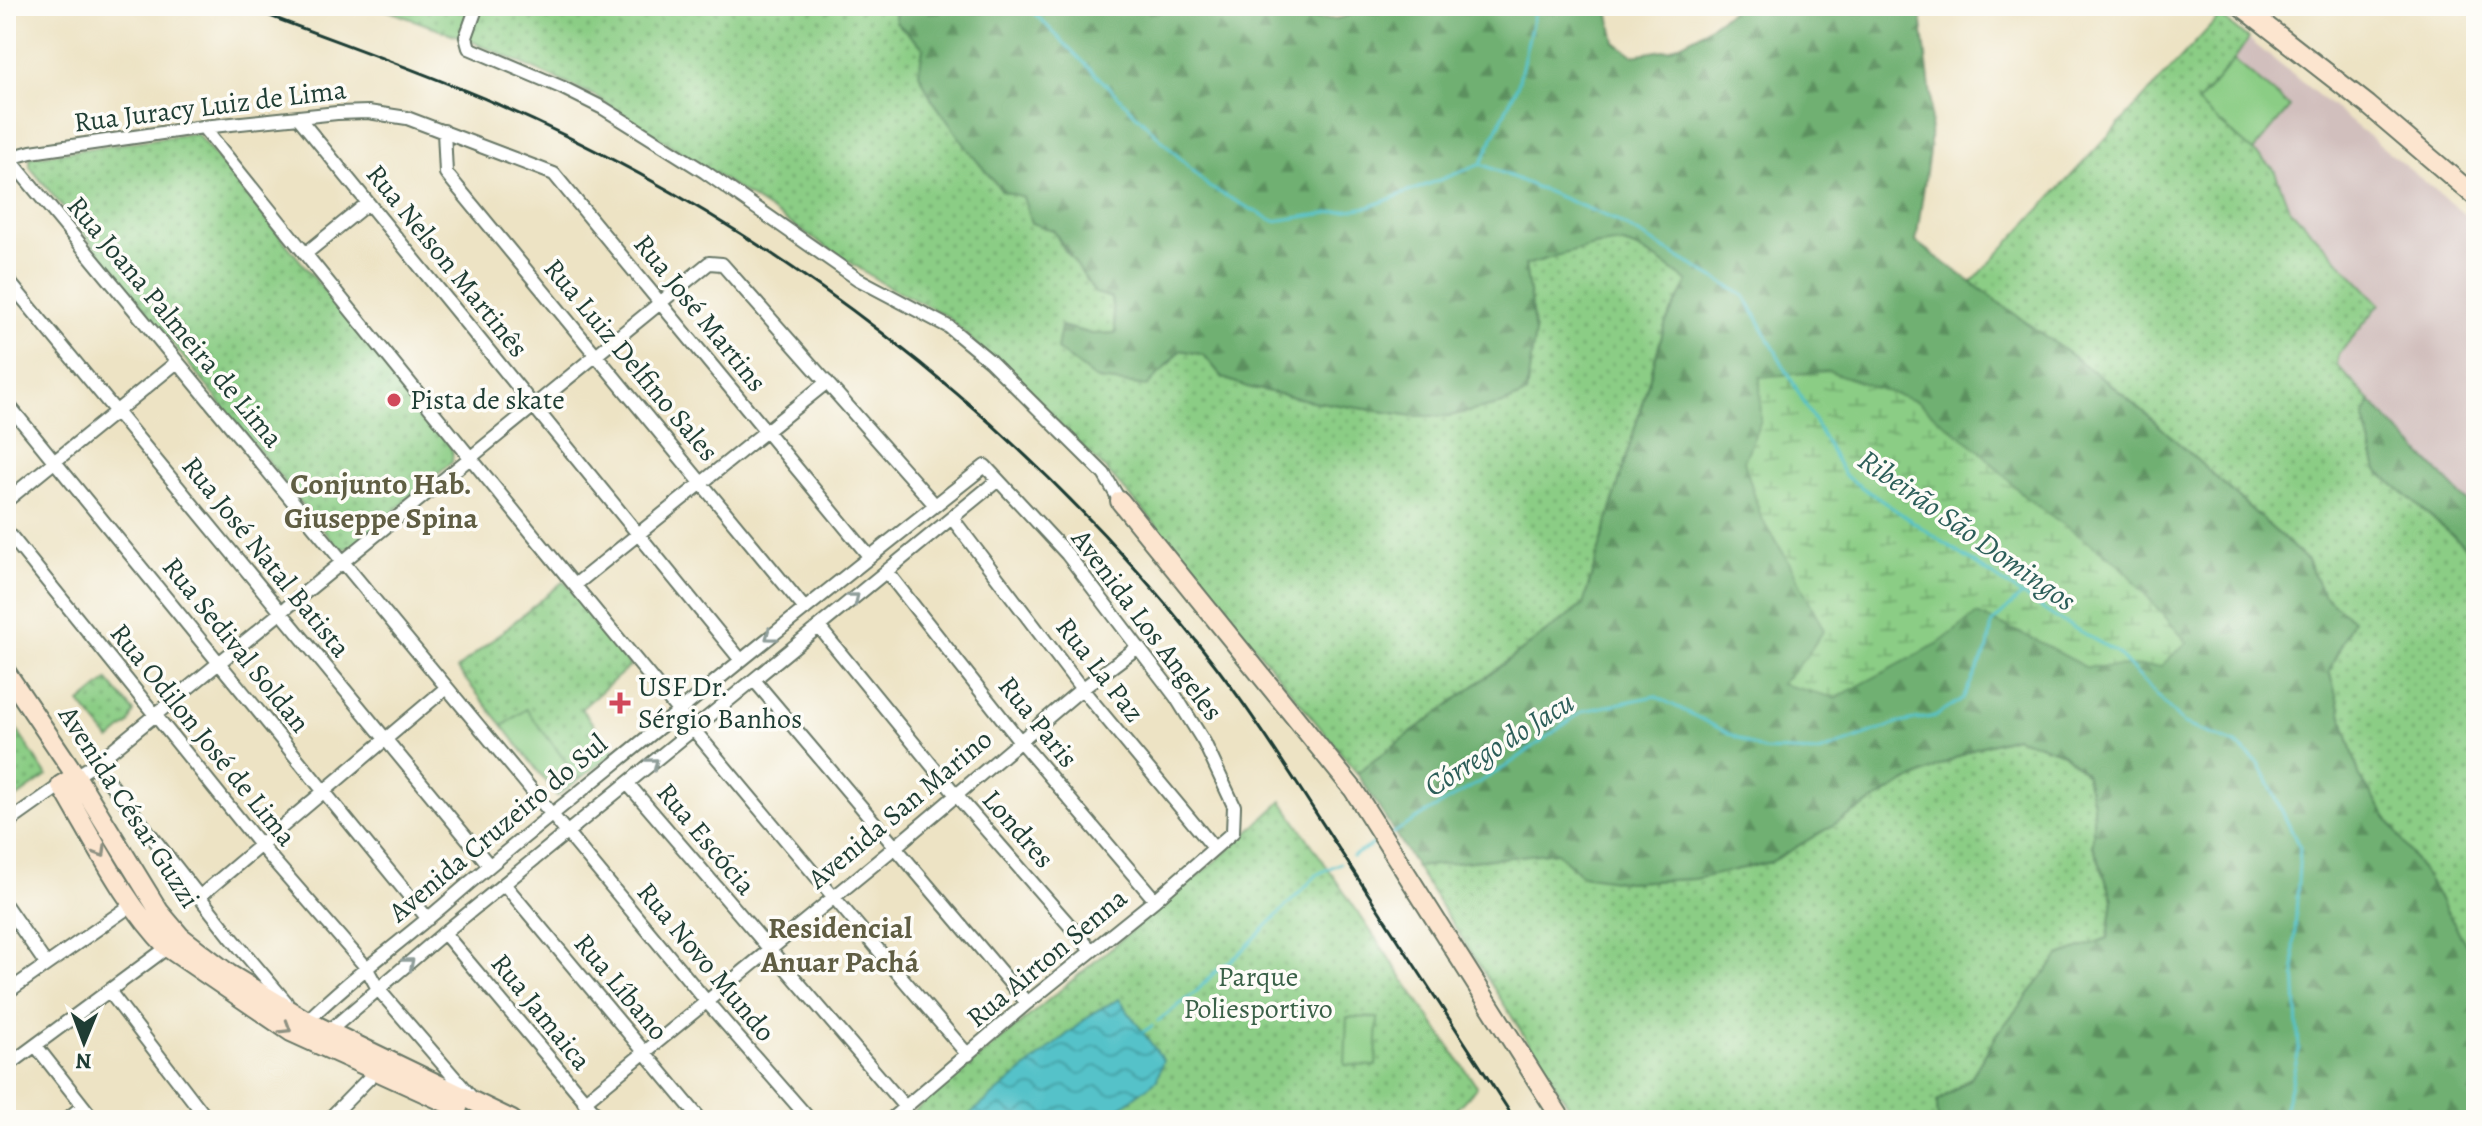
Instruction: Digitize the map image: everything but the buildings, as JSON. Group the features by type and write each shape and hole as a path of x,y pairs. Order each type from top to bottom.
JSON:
{"street":[{"path":"477,6 466,37 469,48 603,108 705,172 858,279 949,327 990,361 1104,474 1120,501 1353,789 1562,1120"},
{"path":"2241,6 2368,105 2476,197"},
{"name":"Rua Juracy Luiz de Lima","path":"7,158 203,127 368,112 407,118 466,139"},
{"name":"Rua Nelson Martinês","path":"298,117 740,659"},
{"path":"203,127 679,712 968,1055"},
{"name":"Rua Luiz Delfino Sales","path":"444,131 446,173 805,609"},
{"name":"Rua José Martins","path":"466,139 554,174 869,556"},
{"name":"Rua Joana Palmeira de Lima","path":"7,158 550,814"},
{"path":"305,254 368,203"},
{"path":"6,824 95,764 709,263 722,264 935,505"},
{"name":"Rua José Natal Batista","path":"6,278 489,865"},
{"path":"6,501 177,362"},
{"path":"575,585 827,382"},
{"name":"Rua Sedival Soldan","path":"6,402 428,919"},
{"name":"Avenida Cruzeiro do Sul","path":"307,1021 366,967 428,919 550,814 985,466"},
{"name":"Avenida Los Angeles","path":"985,466 1067,554 1176,697 1204,742 1234,806 1233,832"},
{"name":"Avenida Cruzeiro do Sul","path":"328,1032 444,933 998,480"},
{"name":"Rua La Paz","path":"952,518 1082,689 1214,848"},
{"name":"Rua Odilon José de Lima","path":"6,530 260,845 366,967 378,989 480,1113"},
{"name":"Rua Paris","path":"887,572 1020,741 1155,900"},
{"name":"Londres","path":"819,627 956,795 1091,950"},
{"name":"Avenida San Marino","path":"584,1102 1082,689 1138,647"},
{"name":"Avenida César Guzzi","path":"6,672 68,780 159,911 174,942 381,1065 480,1113 512,1120"},
{"path":"754,680 1027,1003"},
{"path":"199,897 446,688"},
{"path":"95,764 275,991 307,1021"},
{"path":"68,780 133,904 153,933 174,942 291,1032 381,1065 328,1120"},
{"name":"Rua Escócia","path":"628,784 905,1107"},
{"name":"Rua Novo Mundo","path":"550,814 810,1120"},
{"name":"Rua Airton Senna","path":"890,1120 1233,832"},
{"name":"Rua Líbano","path":"505,885 701,1120"},
{"path":"6,993 133,904"},
{"path":"6,906 46,964"},
{"name":"Rua Jamaica","path":"444,933 601,1120"},
{"path":"6,1067 174,942"},
{"path":"109,991 208,1120"},
{"path":"36,1046 94,1120"},
{"path":"66,1120 83,1106"}],"shaded area":[{"path":"2220,16 2476,223 2476,962 2434,889 1971,283"}],"green space":[{"path":"376,6 894,6 896,22 923,47 1023,197 1053,230 1065,251 1111,298 1116,333 1092,334 1062,326 1058,349 1169,365 1180,350 1204,355 1223,378 1248,387 1312,401 1413,416 1450,416 1535,333 1525,265 1603,244 1623,244 1641,251 1689,282 1666,322 1583,605 1357,773 1153,521 1105,469 947,316 885,285 595,96 471,41"},
{"path":"894,6 1270,6 1330,19 1353,13 1364,6 1607,6 1615,42 1633,55 1670,49 1698,35 1738,6 1920,6 1931,97 1930,144 1916,242 2144,412 2307,560 2323,595 2353,620 2329,671 2360,777 2434,889 2476,962 2476,1120 1938,1120 1937,1102 1970,1079 1998,1033 2059,956 2108,938 2113,899 2093,845 2093,802 2085,773 2063,753 2015,737 1975,748 1895,788 1771,862 1694,879 1627,882 1581,875 1557,852 1416,867 1357,773 1583,605 1666,322 1688,282 1650,255 1615,243 1525,265 1535,333 1526,394 1503,404 1450,416 1413,416 1312,401 1247,387 1223,378 1204,355 1181,350 1148,386 1097,380 1057,349 1061,326 1092,334 1116,333 1111,298 1095,293 1053,230 1031,223 1023,197 1002,191 972,155 931,98 919,73 923,47 896,22"},
{"path":"2220,16 2248,39 2197,103 2274,169 2289,208 2380,304 2339,354 2337,365 2370,401 2364,418 2377,470 2476,556 2476,962 2434,889 2360,777 2329,671 2352,620 2323,595 2307,560 2144,412 1971,283"},
{"path":"2234,60 2290,107 2253,151 2197,103"},
{"path":"196,133 453,452 452,462 352,547 344,549 335,545 30,167 30,157"},
{"path":"1829,371 1917,402 1980,451 2025,497 2119,564 2187,642 2161,666 2085,667 2036,640 1977,614 1939,643 1836,698 1781,684 1806,657 1824,630 1789,562 1761,517 1744,461 1761,420 1760,377"},
{"path":"2370,401 2476,511 2476,556 2377,470 2364,418"},
{"path":"564,581 630,666 581,709 616,752 579,779 526,710 503,726 457,669"},
{"path":"108,680 134,712 129,724 110,740 80,703"},
{"path":"526,709 579,779 557,796 503,726"},
{"path":"6,713 47,776 6,805"},
{"path":"2015,737 2063,753 2085,773 2093,802 2093,845 2113,899 2108,938 2059,957 1998,1033 1972,1076 1937,1102 1938,1120 1578,1120 1416,867 1557,852 1627,882 1694,879 1771,862 1895,788 1975,748"},
{"name":"Parque Poliesportivo","path":"1282,801 1477,1087 1446,1120 904,1120 1235,845"},
{"path":"1347,1017 1378,1018 1376,1066 1345,1065"}],"water":[{"path":"1119,999 1163,1060 1157,1080 1104,1120 963,1120 1094,1012"}],"waterway":[{"name":"Ribeirão São Domingos","path":"1027,6 1209,187 1274,221 1369,207 1481,164 1615,220 1745,296 1845,476 2053,616 2116,652 2184,724 2236,744 2259,764 2300,848 2294,948 2299,1050 2282,1120"},
{"path":"1481,164 1518,84 1536,6"},
{"name":"Córrego do Jacu","path":"1391,834 1505,767 1583,711 1655,696 1762,750 1819,752 1899,723 1936,716 1963,698 1988,648 1992,623 2022,595"},
{"name":"Córrego do Jacu","path":"1353,856 1377,842"},
{"name":"Córrego do Jacu","path":"1158,1021 1237,956 1318,874 1340,863"},
{"name":"Córrego do Jacu","path":"1143,1032 1152,1026"}],"railway":[{"path":"244,6 466,91 598,152 696,207 791,267 882,333 969,404 1051,480 1129,561 1220,671 1273,746 1515,1120"}],"place":[{"name":"Pista de skate","path":"394,400"},
{"name":"USF Dr. Sérgio Banhos","path":"620,703"}],"district":[{"name":"Conjunto Hab. Giuseppe Spina","path":"381,501"},
{"name":"Residencial Anuar Pachá","path":"840,945"}]}
